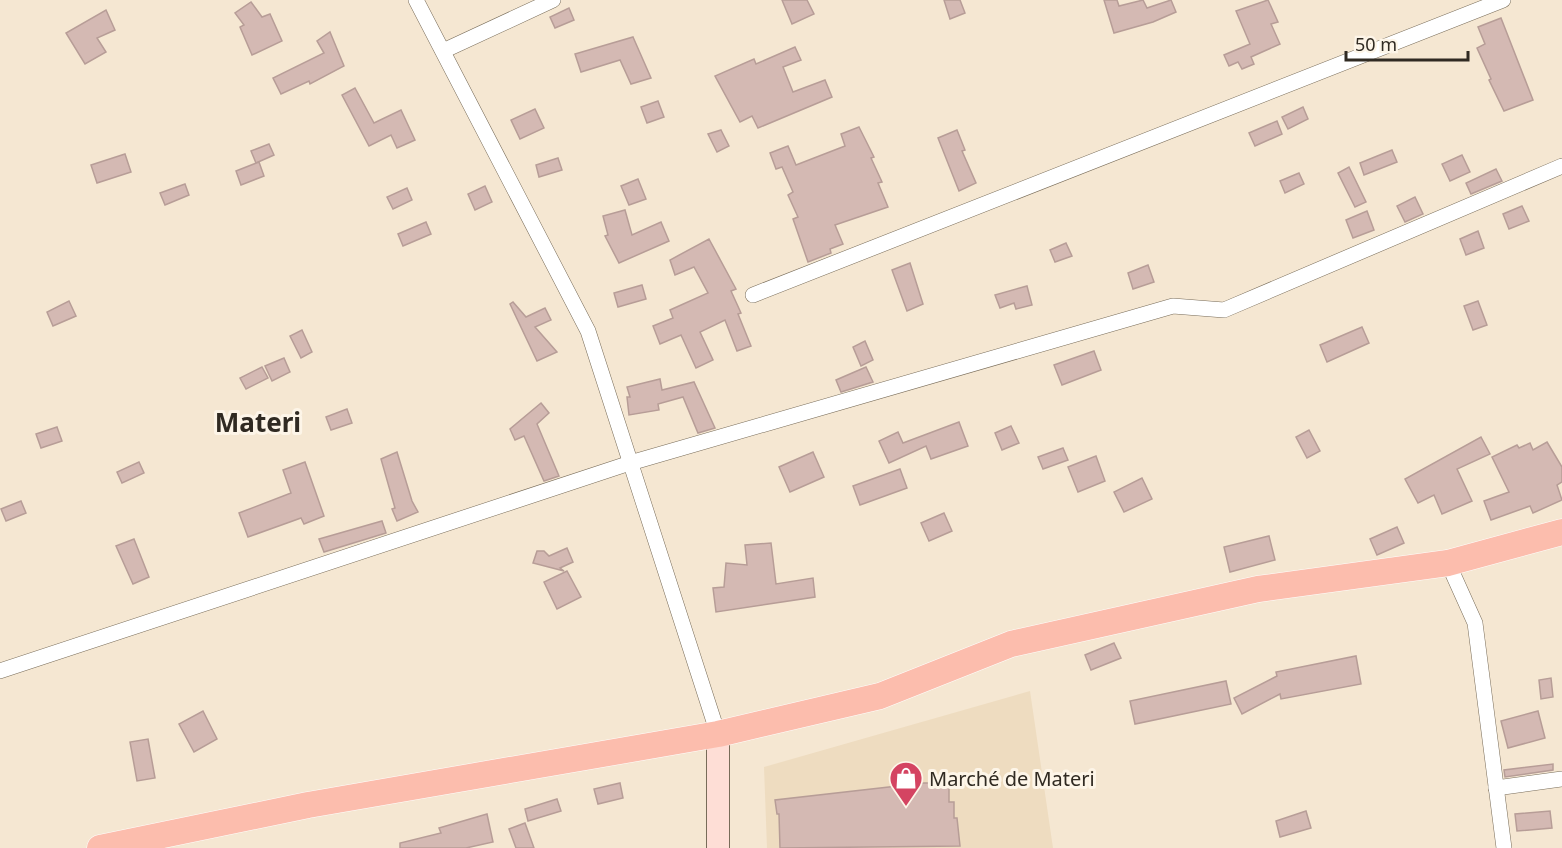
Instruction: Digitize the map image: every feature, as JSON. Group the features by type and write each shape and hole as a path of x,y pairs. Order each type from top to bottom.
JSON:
{"main road":[{"path":"100,848 308,806 718,734 879,696 1011,644 1258,589 1448,563 1562,532"},
{"path":"718,734 718,848"}],"street":[{"path":"416,0 588,331 718,734"},
{"path":"443,51 553,0"},
{"path":"753,295 1503,0"},
{"path":"0,671 630,463 1173,306 1224,310 1562,166"},
{"path":"1448,563 1475,623 1504,848"},
{"path":"1496,788 1562,779"}],"shaded area":[{"name":"Marché de Materi","path":"1030,691 1053,848 767,848 764,767"}],"building":[{"path":"782,0 807,0 814,14 792,24"},
{"path":"944,0 960,0 965,13 950,19"},
{"path":"1104,0 1117,0 1119,6 1143,0 1147,8 1171,0 1176,12 1153,22 1114,33"},
{"path":"1268,0 1278,22 1271,24 1280,44 1251,57 1254,64 1242,69 1238,62 1229,66 1224,55 1250,44 1236,11"},
{"path":"251,2 262,17 270,14 282,41 252,55 240,27 244,25 235,13"},
{"path":"569,8 574,20 555,28 550,17"},
{"path":"106,10 115,30 97,38 106,52 85,64 66,33"},
{"path":"1501,18 1533,100 1504,111 1477,48 1485,44 1478,27"},
{"path":"330,32 344,66 310,84 309,81 281,94 273,78 324,53 317,41"},
{"path":"633,37 651,78 631,84 620,60 581,72 575,54"},
{"path":"795,47 801,60 783,67 793,92 825,80 832,97 758,128 752,116 740,122 715,76 754,59 756,64"},
{"path":"355,88 374,123 401,110 415,140 397,148 391,135 369,146 342,95"},
{"path":"658,101 664,117 647,123 641,107"},
{"path":"1303,107 1308,119 1288,129 1282,117"},
{"path":"535,109 544,128 520,139 511,120"},
{"path":"1277,121 1282,134 1255,146 1249,133"},
{"path":"859,127 874,157 871,158 882,182 878,183 888,207 835,225 843,244 830,249 831,253 808,262 793,219 798,217 788,195 793,192 782,167 776,169 770,153 788,146 796,165 845,146 841,134"},
{"path":"721,130 729,146 717,152 708,134"},
{"path":"957,130 965,150 962,151 976,183 959,191 938,138"},
{"path":"269,144 274,155 256,163 251,151"},
{"path":"1392,150 1397,162 1364,175 1360,163"},
{"path":"125,154 131,172 97,183 91,165"},
{"path":"1462,155 1470,172 1450,181 1442,164"},
{"path":"558,158 562,170 539,177 536,165"},
{"path":"259,162 264,176 241,185 236,171"},
{"path":"1349,167 1366,202 1355,207 1338,173"},
{"path":"1496,169 1502,181 1471,194 1466,183"},
{"path":"1299,173 1304,184 1285,193 1280,181"},
{"path":"638,179 646,199 629,205 621,186"},
{"path":"185,184 189,195 165,205 160,193"},
{"path":"485,186 492,202 475,210 468,194"},
{"path":"407,188 412,200 393,209 387,197"},
{"path":"1415,197 1423,214 1405,222 1397,206"},
{"path":"1522,206 1529,221 1509,229 1503,214"},
{"path":"625,210 632,235 661,222 669,241 619,263 605,236 608,235 603,216"},
{"path":"1367,211 1374,230 1353,238 1346,220"},
{"path":"426,222 431,234 403,246 398,234"},
{"path":"1478,231 1484,248 1466,255 1460,239"},
{"path":"709,239 736,289 731,291 741,313 738,314 751,346 737,351 725,320 700,332 713,360 696,368 681,335 660,344 653,326 673,318 670,310 708,293 694,267 675,275 670,260"},
{"path":"1066,243 1072,256 1055,262 1050,250"},
{"path":"910,263 923,304 907,311 892,270"},
{"path":"1148,265 1154,282 1133,289 1128,273"},
{"path":"642,285 646,299 618,307 614,293"},
{"path":"1027,286 1032,305 1016,309 1014,303 1000,308 995,295"},
{"path":"69,301 76,316 53,326 47,312"},
{"path":"1478,301 1487,325 1473,330 1464,306"},
{"path":"513,302 526,317 545,308 551,320 535,327 557,352 537,361 510,304"},
{"path":"1362,327 1369,343 1327,362 1320,345"},
{"path":"302,330 312,352 301,358 290,336"},
{"path":"865,341 873,360 861,366 853,347"},
{"path":"1094,351 1101,370 1062,385 1054,365"},
{"path":"284,358 290,372 272,381 265,366"},
{"path":"262,367 268,378 246,389 240,378"},
{"path":"866,367 873,382 841,392 836,380"},
{"path":"660,379 662,390 694,382 715,428 698,433 683,397 658,404 659,410 629,415 627,397 630,397 627,387"},
{"path":"541,403 549,413 537,424 559,476 544,481 524,436 515,440 510,429"},
{"path":"347,409 352,423 331,430 326,417"},
{"path":"959,422 968,446 931,459 926,446 889,463 879,441 898,432 903,443"},
{"path":"1011,426 1019,443 1002,450 995,433"},
{"path":"57,427 62,441 41,448 36,434"},
{"path":"1309,430 1320,451 1307,458 1296,437"},
{"path":"1481,437 1490,454 1457,469 1472,501 1442,514 1434,495 1418,503 1405,479"},
{"path":"1547,442 1562,467 1562,482 1557,485 1562,500 1533,513 1530,506 1491,520 1484,501 1509,492 1492,457 1517,445 1519,448 1530,443 1533,450"},
{"path":"1063,448 1068,460 1043,469 1038,457"},
{"path":"397,452 412,501 418,512 397,521 392,509 395,508 381,459"},
{"path":"813,452 824,477 790,492 779,467"},
{"path":"1096,456 1105,481 1078,492 1068,467"},
{"path":"139,462 144,473 122,483 117,472"},
{"path":"305,462 324,516 304,524 301,518 248,537 239,513 291,493 283,470"},
{"path":"900,469 907,488 860,505 853,486"},
{"path":"1142,478 1152,499 1124,512 1114,492"},
{"path":"21,501 26,513 6,521 1,509"},
{"path":"944,513 952,531 929,541 921,523"},
{"path":"382,521 386,533 324,552 319,539"},
{"path":"1397,527 1404,543 1377,555 1370,539"},
{"path":"1269,536 1275,560 1230,572 1224,547"},
{"path":"134,539 149,577 133,584 116,546"},
{"path":"771,543 776,584 813,578 815,597 716,612 713,588 724,587 726,563 747,565 745,545"},
{"path":"567,548 573,562 560,568 564,571 533,563 537,551 544,551 549,556"},
{"path":"567,571 581,597 557,609 544,582"},
{"path":"1114,643 1121,658 1091,670 1085,655"},
{"path":"1356,656 1361,684 1281,699 1280,694 1242,714 1234,698 1277,676 1276,672"},
{"path":"1551,678 1553,697 1541,699 1539,680"},
{"path":"1226,681 1231,704 1135,724 1130,701"},
{"path":"203,711 217,739 194,752 179,724"},
{"path":"1538,711 1545,738 1508,748 1501,721"},
{"path":"148,739 155,778 137,781 130,742"},
{"path":"1553,764 1553,770 1505,777 1504,770"},
{"path":"620,783 623,798 598,804 594,789"},
{"path":"924,783 949,783 949,802 954,802 954,818 957,818 960,846 780,848 779,814 777,814 775,800"},
{"path":"557,799 561,811 528,821 525,809"},
{"path":"1306,811 1311,828 1280,837 1276,821"},
{"path":"1550,811 1552,828 1517,831 1515,814"},
{"path":"487,814 493,842 466,848 400,848 400,843 441,833 439,828"},
{"path":"525,823 534,848 516,848 509,829"}],"place":[{"name":"Marché de Materi","path":"906,807"}],"district":[{"name":"Materi","path":"258,422"}]}
